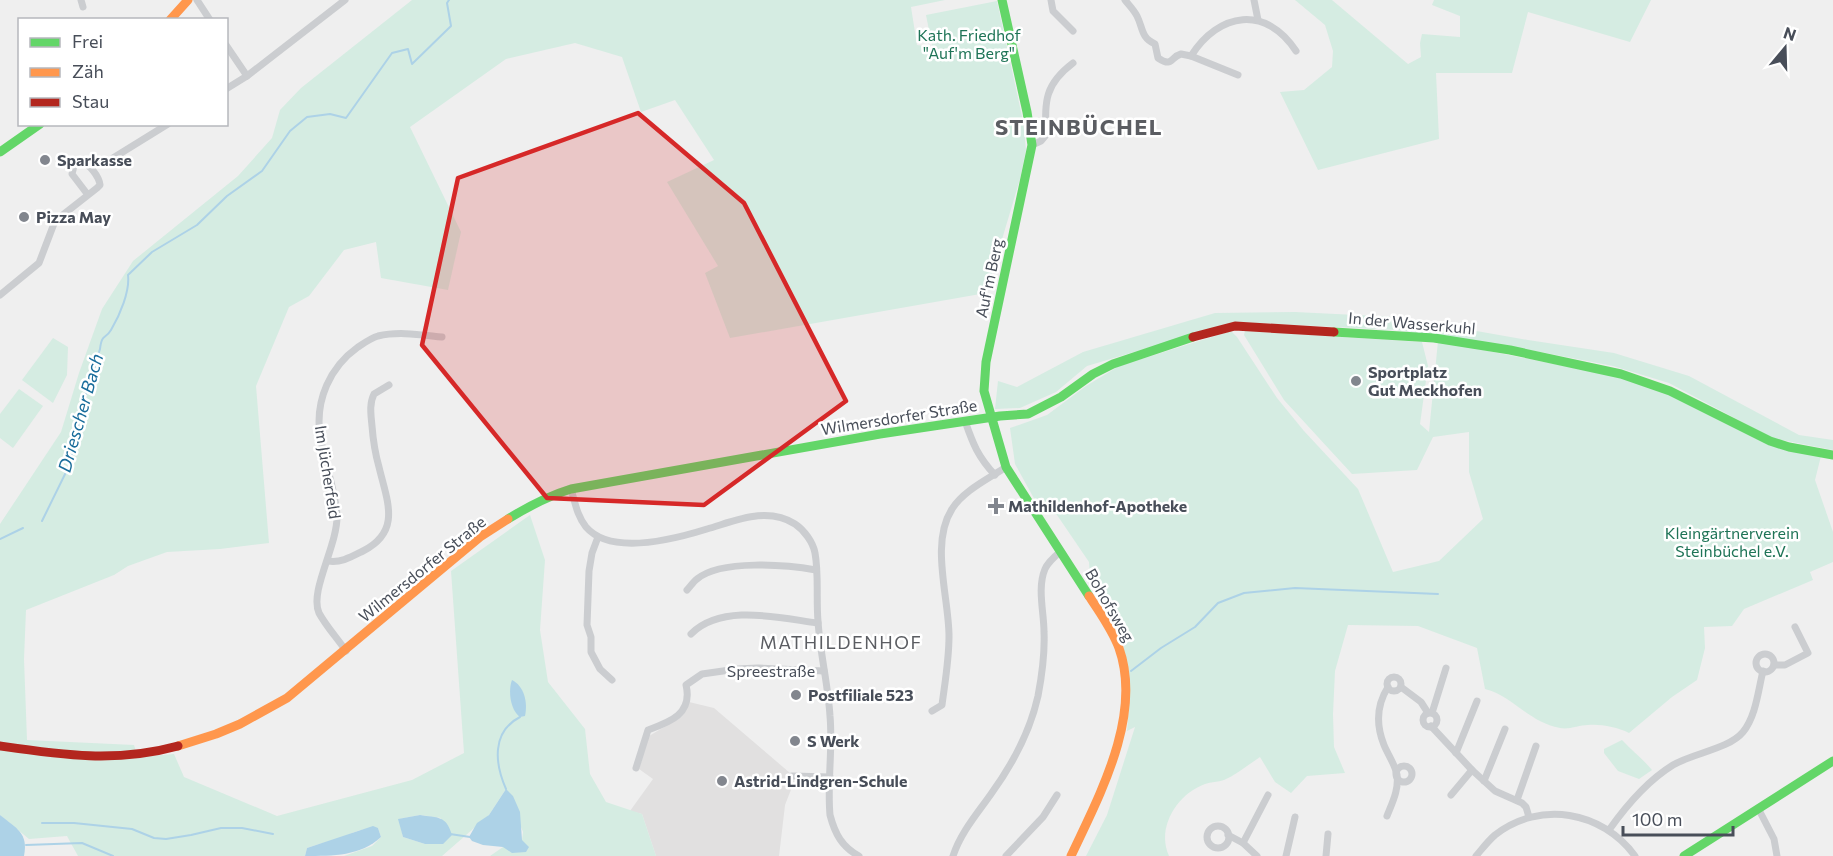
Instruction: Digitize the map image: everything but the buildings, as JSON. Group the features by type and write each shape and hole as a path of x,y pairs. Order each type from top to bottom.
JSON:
{"street":[{"path":"172,18 188,0"},
{"path":"197,0 209,18"},
{"path":"228,88 247,76 345,0"},
{"name":"Auf'm Berg","path":"990,417 984,391 986,362 1032,145 1028,112 1002,0"},
{"path":"1051,0 1053,11 1073,31"},
{"path":"1125,0 1137,15 1147,41 1155,44 1158,58 1164,62 1170,62 1181,54 1238,75"},
{"path":"1254,0 1258,20"},
{"path":"1191,56 1204,39 1234,21 1258,20 1271,26 1288,40 1296,51"},
{"path":"228,48 247,76"},
{"name":"Auf'm Berg","path":"1032,145 1041,141 1046,135 1045,105 1052,84 1058,74 1072,63"},
{"path":"0,152 37,126"},
{"path":"112,158 165,126"},
{"path":"0,156 10,146"},
{"path":"0,296 35,268 55,221 97,188 100,184 100,180 87,164 81,161 74,166 72,174 88,195"},
{"name":"In der Wasserkuhl","path":"990,417 1028,414 1054,401 1092,374 1113,364 1210,331 1235,326 1434,338 1610,371 1652,383 1770,441 1833,455"},
{"name":"Im Jücherfeld","path":"346,651 320,613 316,600 335,535 336,515 319,423 321,404 328,382 344,359 377,336 404,334 442,337"},
{"path":"328,561 344,560 370,547 387,528 390,512 375,451 370,406 374,394 389,385"},
{"name":"Wilmersdorfer Straße","path":"1,746 85,757 113,757 138,755 184,745 219,734 254,718 286,698 346,651 480,537 529,506 571,489 990,417"},
{"name":"Bohofsweg","path":"990,417 1006,468 1117,642 1122,658 1125,698 1118,745 1093,811 1071,856"},
{"path":"965,421 981,459 995,475"},
{"path":"932,711 942,705 949,657 948,610 942,547 946,521 957,502 1006,468"},
{"path":"571,489 585,525 598,537 614,542 634,543 687,535 753,516 776,516 794,524 808,537 815,553 818,623 830,714 829,807 832,826 841,841 859,856"},
{"path":"598,537 589,571 587,624 591,637 591,652 600,669 612,680"},
{"path":"953,856 960,838 1015,758 1031,718 1044,659 1042,578 1046,567 1060,552"},
{"path":"687,590 697,579 741,566 774,565 816,570"},
{"path":"691,634 699,626 708,622 739,616 818,623"},
{"path":"1774,665 1785,665 1808,653 1795,627"},
{"path":"1769,655 1774,665 1769,671 1763,671 1759,669 1757,663 1761,656 1769,655"},
{"name":"Spreestraße","path":"636,768 648,730 670,722 677,716 684,708 688,694 686,685 702,674 758,668 824,671"},
{"path":"1430,713 1446,668"},
{"path":"1609,830 1633,798 1673,765 1730,742 1742,733 1753,712 1763,671"},
{"path":"1387,816 1395,798 1397,775 1384,746 1377,722 1388,680 1394,677 1400,680 1401,687 1421,702 1436,720 1431,726 1472,770 1495,791 1517,800 1526,807 1529,817"},
{"path":"1388,687 1395,691 1401,687"},
{"path":"1456,753 1477,701"},
{"path":"1484,781 1504,729"},
{"path":"1517,800 1536,746"},
{"path":"1684,856 1833,761"},
{"path":"1450,795 1472,770"},
{"path":"792,777 830,777"},
{"path":"1006,856 1043,817 1057,795"},
{"path":"1243,843 1268,795"},
{"path":"1758,808 1774,839 1777,856"},
{"path":"1476,856 1493,837 1513,823 1529,817 1555,813 1579,816 1609,830 1635,856"},
{"path":"1287,856 1295,816"},
{"path":"1228,834 1243,843 1257,856"},
{"path":"1326,856 1328,834"}],"highlighted area":[{"path":"638,113 744,203 846,401 704,505 547,498 422,345 458,178"}],"shaded area":[{"name":"Astrid-Lindgren-Schule","path":"689,702 714,708 790,773 794,782 785,805 779,856 656,856 642,814 630,811 653,779 639,769 649,736 681,717"}],"green space":[{"name":"Kath. Friedhof \"Auf'm Berg\"","path":"412,0 945,0 911,7 917,45 924,46 926,51 933,50 926,15 997,1 1023,121 1026,150 1020,179 986,293 730,338 705,273 718,266 667,182 714,160 675,100 641,112 622,57 575,43 506,59 410,127 461,232 448,290 381,278 376,242 344,250 309,296 289,307 256,386 269,543 167,552 128,566 114,575 26,610 24,659 27,740 134,745 138,757 174,754 184,777 277,816 412,780 464,753 451,571 530,515 545,560 540,630 548,682 585,729 590,774 606,802 642,814 656,856 490,856 503,847 522,840 523,832 506,789 489,815 442,856 344,856 372,846 381,837 378,828 361,830 307,848 305,856 78,856 67,836 29,839 0,815 0,524 61,432 102,309 133,261 238,176 272,138 280,110 301,88","holes":["420,815 441,818 425,844 403,837 399,819"]},
{"path":"1295,0 1332,0 1408,64 1421,57 1422,34 1460,37 1460,16 1432,5 1434,0 1651,0 1630,42 1528,12 1512,73 1436,73 1439,139 1318,170 1280,92 1304,90 1332,67 1333,51 1325,25"},
{"path":"1295,312 1397,317 1614,353 1689,376 1799,435 1833,440 1833,450 1772,438 1669,383 1613,366 1525,349 1397,330 1235,322 1087,366 1056,392 1020,408 995,409 998,381 1017,387 1083,352 1215,313"},
{"name":"Kleingärtnerverein Steinbüchel e.V.","path":"1231,331 1277,398 1358,489 1393,572 1439,561 1483,519 1469,472 1469,432 1433,437 1417,470 1352,474 1284,400 1244,335 1245,331 1422,342 1428,366 1420,424 1429,432 1438,341 1624,378 1675,395 1759,440 1821,456 1815,480 1833,532 1833,562 1810,572 1813,580 1744,609 1732,626 1704,627 1705,648 1697,680 1672,697 1629,733 1598,725 1560,728 1530,715 1504,697 1485,689 1477,648 1418,626 1348,625 1335,671 1333,714 1334,747 1345,773 1307,776 1291,793 1275,782 1260,757 1222,781 1205,784 1195,789 1178,804 1167,824 1165,834 1169,856 1086,856 1107,815 1135,727 1127,731 1130,695 1122,635 1090,578 1089,562 1057,515 1042,513 1015,464 1010,428 1047,415 1086,386 1119,366"},
{"path":"53,338 68,347 67,375 53,403 22,380"},
{"path":"19,389 43,406 13,448 0,438 0,414"},
{"path":"1622,740 1652,770 1639,779 1618,771 1604,753 1604,749"}],"water":[{"path":"512,680 520,686 524,695 525,716 520,717 512,705 510,694"},
{"path":"506,789 513,796 520,812 522,840 529,847 526,852 512,853 503,847 483,845 472,841 469,837 477,823 489,815"},
{"path":"0,815 23,836 24,856 0,856"},
{"path":"420,815 436,817 444,821 452,835 443,844 425,844 403,837 398,819"},
{"path":"373,826 378,828 381,837 365,848 346,854 305,856 307,848"}],"waterway":[{"name":"Driescher Bach","path":"42,521 70,464 85,397 102,341 111,330 121,310 126,295 128,275 152,252 197,225 227,196 262,171 290,131 307,117 330,114 346,118 392,53 408,49 412,64 451,26 447,3 449,0"},
{"name":"Driescher Bach","path":"0,539 23,528"},
{"path":"1131,671 1161,648 1195,627 1218,603 1244,593 1295,588 1438,594"},
{"path":"506,789 499,769 498,749 504,731 520,717"},
{"path":"42,823 74,823 132,829 154,838 166,839 221,828 242,828 273,834"},
{"path":"450,834 470,837"},
{"path":"26,845 82,843 113,856"}],"traffic: fast":[{"path":"1002,0 1032,145 986,362 984,391 1006,467 1089,596"},
{"path":"0,152 37,126"},
{"path":"1334,332 1434,338 1510,350 1621,374 1670,391 1770,441 1833,455"},
{"path":"508,519 539,502 571,489 880,434 1028,414 1061,397 1093,374 1113,364 1193,337"},
{"path":"1684,856 1833,761"}],"traffic: slow":[{"path":"172,18 188,0"},
{"path":"178,746 240,724 287,698 480,537 508,519"},
{"path":"1071,856 1105,782 1122,728 1126,701 1125,674 1119,648 1089,596"}],"traffic: jam":[{"path":"1193,337 1235,326 1334,332"},
{"path":"0,746 89,756 133,754 178,746"}],"place":[{"name":"Sparkasse","path":"45,160"},
{"name":"Pizza May","path":"24,217"},
{"name":"Sportplatz Gut Meckhofen","path":"1356,381"},
{"name":"Mathildenhof-Apotheke","path":"996,506"},
{"name":"Postfiliale 523","path":"796,695"},
{"name":"S Werk","path":"795,741"},
{"name":"Astrid-Lindgren-Schule","path":"722,781"}],"district":[{"name":"STEINBÜCHEL","path":"1079,127"},
{"name":"MATHILDENHOF","path":"841,643"}]}
